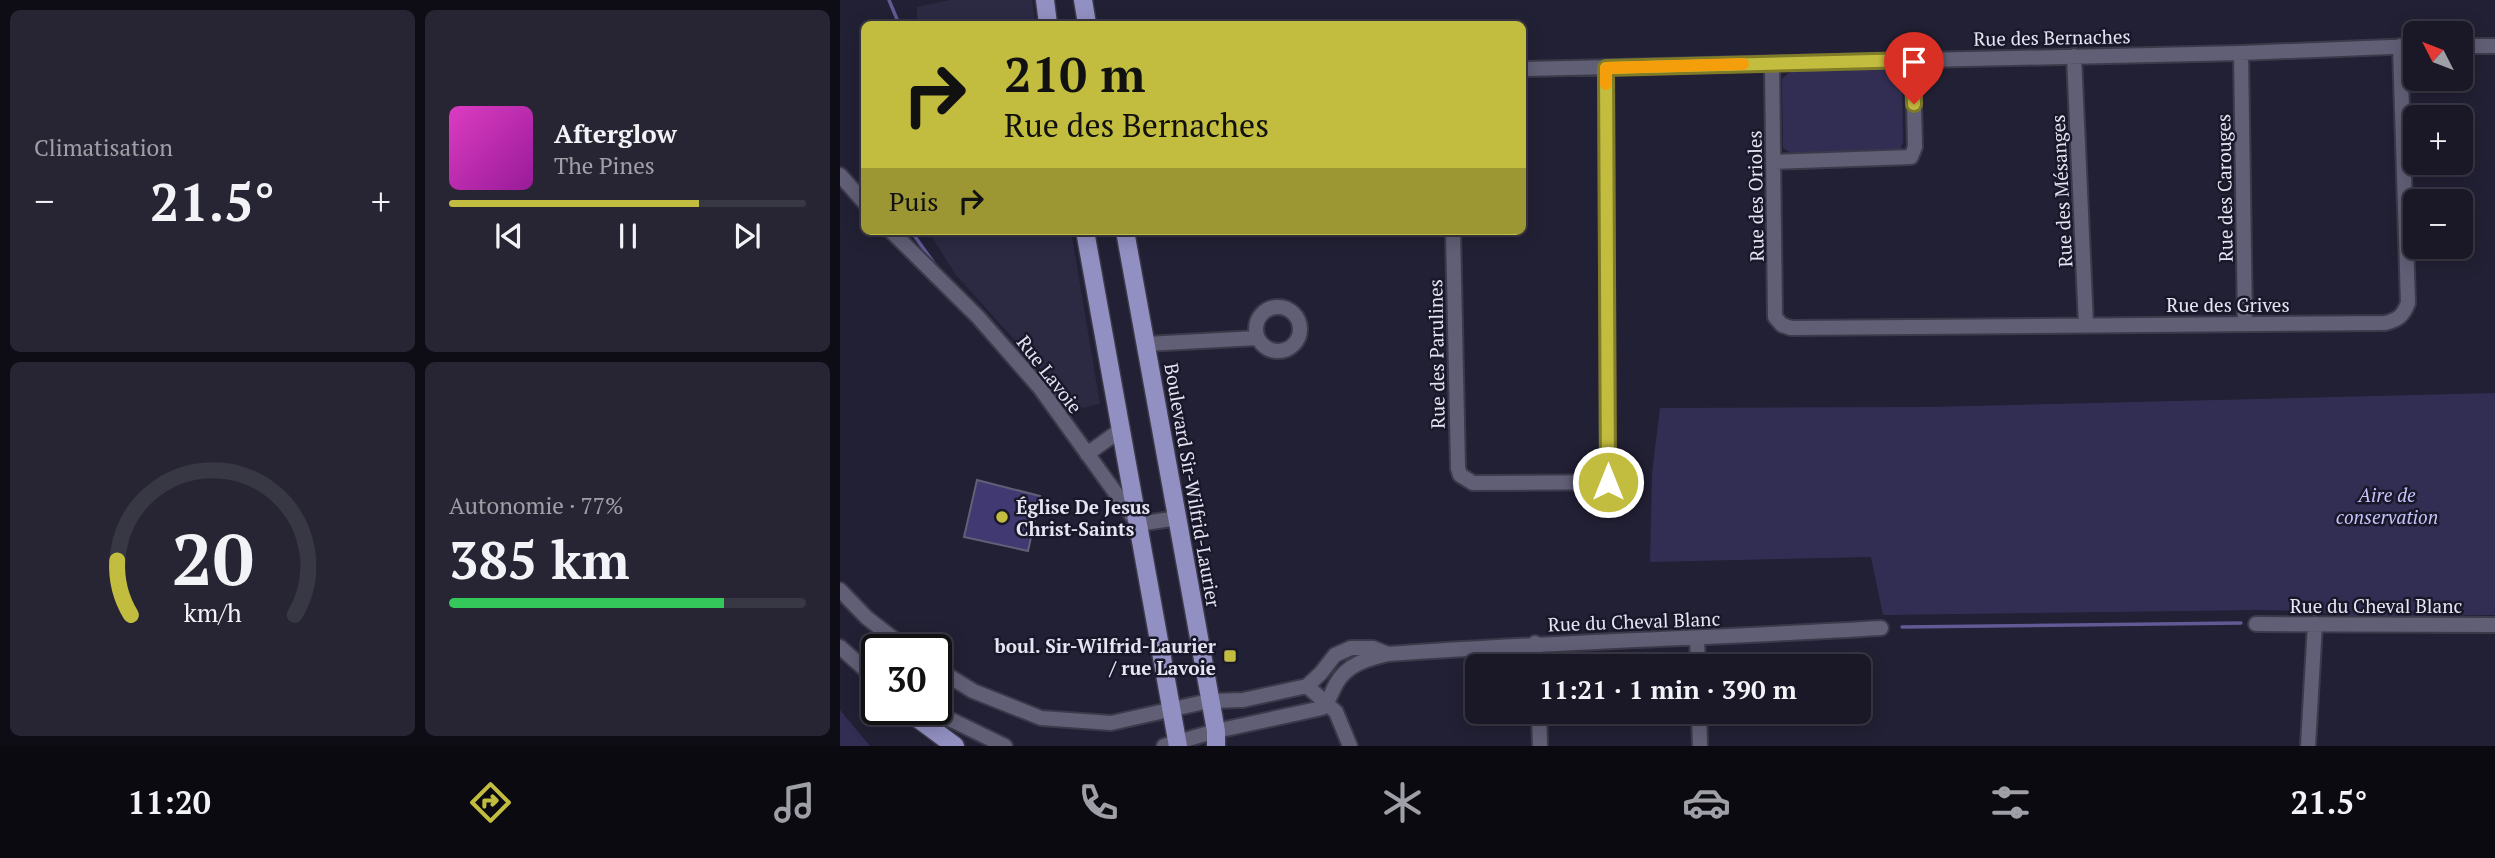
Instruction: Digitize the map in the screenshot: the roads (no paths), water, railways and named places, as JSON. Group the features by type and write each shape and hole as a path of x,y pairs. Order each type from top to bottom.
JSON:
{"main road":[{"path":"1045,0 1048,21"},
{"path":"1083,0 1086,21"},
{"path":"1086,235 1170,708 1173,745"},
{"name":"Boulevard Sir-Wilfrid-Laurier","path":"1126,235 1216,739"},
{"path":"927,725 955,746"}],"street":[{"name":"Rue des Bernaches","path":"1526,69 2241,53 2403,46"},
{"path":"2473,46 2495,46"},
{"name":"Rue des Carouges","path":"2241,53 2245,323"},
{"name":"Rue des Mésanges","path":"2074,56 2086,325"},
{"path":"1774,162 1911,157 1915,148 1913,60"},
{"name":"Rue des Orioles","path":"1772,64 1775,317 1782,325"},
{"path":"1606,68 1608,482 1629,482"},
{"name":"Rue des Grives","path":"1782,325 1791,328 1881,328 2396,321 2404,314 2408,303 2407,91"},
{"path":"840,176 861,199"},
{"name":"Rue Lavoie","path":"895,235 978,317 1040,388 1138,524"},
{"name":"Rue des Parulines","path":"1453,235 1460,475 1473,484 1608,482"},
{"path":"1146,344 1258,338"},
{"path":"1087,454 1122,429"},
{"path":"1138,524 1178,518"},
{"path":"840,590 867,618 888,634"},
{"name":"Rue du Cheval Blanc","path":"2256,624 2495,625"},
{"path":"2308,746 2315,624"},
{"name":"Rue du Cheval Blanc","path":"1328,703 1345,672 1368,658 1388,654 1535,643 1697,639 1881,628"},
{"path":"1697,639 1698,654"},
{"path":"1535,643 1535,654"},
{"name":"Rue du Cheval Blanc","path":"1307,686 1342,650 1362,647 1388,654"},
{"path":"840,648 861,667"},
{"path":"952,678 974,691 1041,718 1111,723 1170,708 1209,701 1243,700 1307,686 1328,703 1342,722 1350,746"},
{"path":"1173,745 1216,739 1313,711 1328,703"},
{"path":"952,720 1005,746"},
{"path":"1539,724 1540,746"},
{"path":"1699,724 1700,746"}],"waterway":[{"path":"889,0 898,21"},
{"path":"914,235 936,266"},
{"path":"1044,382 1059,399"},
{"path":"1902,627 2241,623"}],"place":[{"name":"Église De Jesus Christ-Saints","path":"1002,517"},
{"name":"boul. Sir-Wilfrid-Laurier / rue Lavoie","path":"1230,656"}],"park label":[{"name":"Aire de conservation","path":"2387,505"}]}
